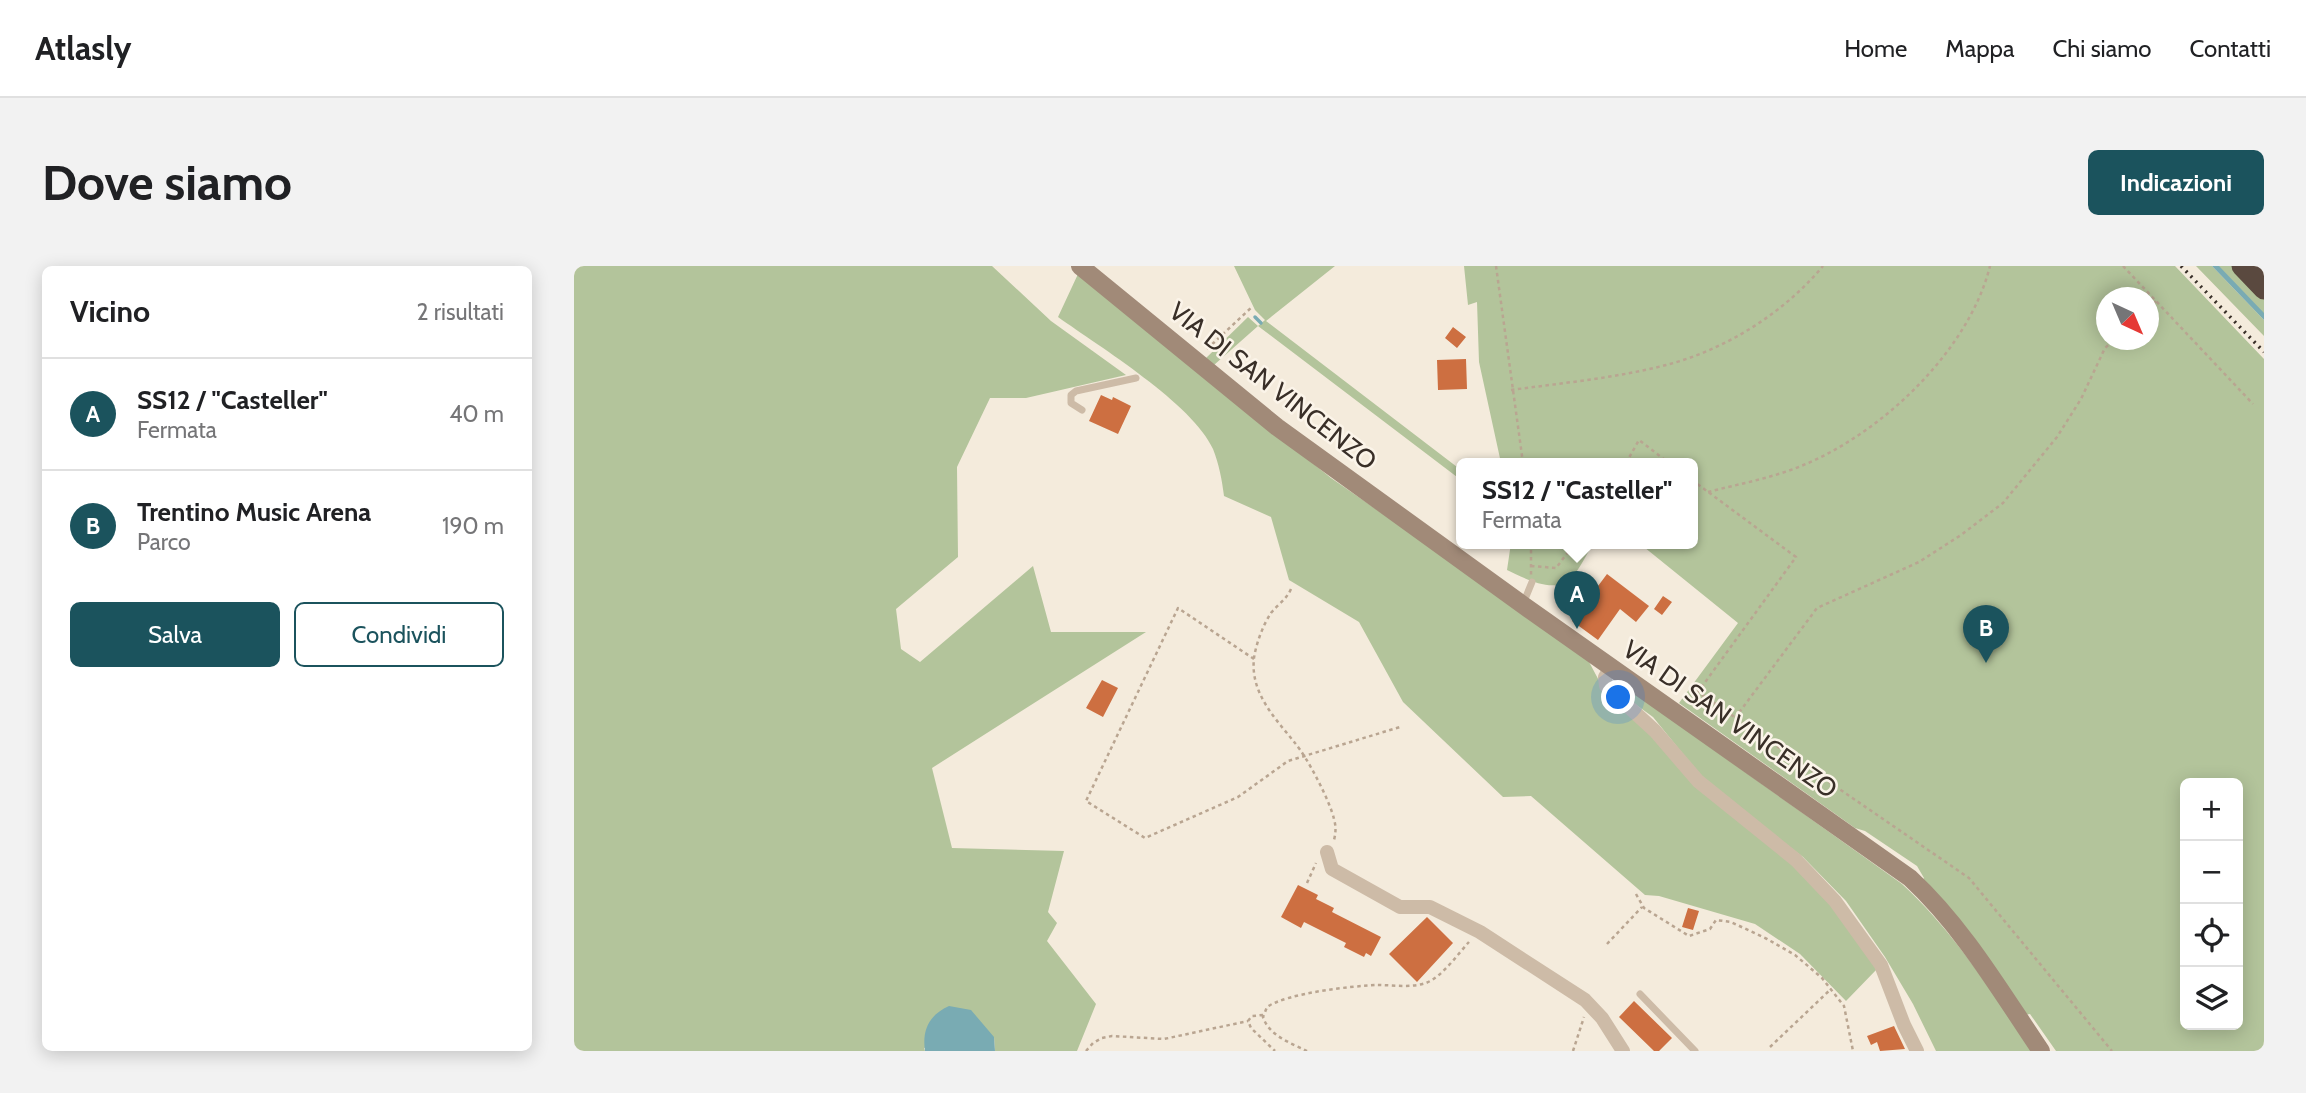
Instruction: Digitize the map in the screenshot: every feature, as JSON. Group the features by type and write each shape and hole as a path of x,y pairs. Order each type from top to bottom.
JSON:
{"highway":[{"path":"2242,266 2264,289"}],"main road":[{"name":"VIA DI SAN VINCENZO","path":"1080,266 1277,427 1523,605 1910,878 1937,905 1969,946 2041,1051"}],"street":[{"path":"1611,667 1605,677 1606,686 1655,731 1698,781 1796,860 1835,901 1881,965 1917,1051"},
{"path":"1327,852 1332,869 1400,907 1430,907 1480,932 1585,1000 1602,1018 1623,1051"}],"lane":[{"path":"1082,410 1071,403 1071,395 1076,391 1136,378"},
{"path":"1523,605 1532,582"},
{"path":"1640,994 1695,1051"}],"path":[{"path":"1496,266 1521,458"},
{"path":"1511,390 1667,365 1709,350 1757,325 1793,297 1823,266"},
{"path":"1708,492 1800,467 1841,447 1884,416 1926,377 1957,338 1985,288 1990,266"},
{"path":"2123,266 2143,287"},
{"path":"2159,304 2253,404"},
{"path":"1195,360 1253,306"},
{"path":"1735,718 1817,608 1919,562 2003,503 2057,437 2081,399 2104,350"},
{"path":"1629,458 1639,440 1662,458"},
{"path":"1698,484 1796,557 1698,692 1969,878 2112,1051"},
{"path":"1531,549 1532,582"},
{"path":"1531,566 1556,568 1570,549"},
{"path":"1291,589 1286,600 1270,615 1254,659 1257,687 1270,714 1304,755 1334,817 1336,831 1327,852 1319,856 1307,883"},
{"path":"1254,659 1178,608 1086,801 1145,838 1238,797 1287,761 1400,727"},
{"path":"1636,894 1642,907 1689,936 1710,929 1716,920 1731,922 1795,955 1822,978 1844,1006 1853,1051"},
{"path":"1608,944 1642,907"},
{"path":"1307,1051 1275,1034 1268,1027 1263,1015 1267,1007 1291,998 1357,986 1415,985 1426,982 1437,976 1480,932"},
{"path":"1770,1047 1830,989"},
{"path":"1573,1051 1585,1014"},
{"path":"1086,1051 1102,1038 1112,1036 1164,1039 1248,1021 1252,1016 1263,1015"},
{"path":"1248,1021 1251,1028 1275,1051"}],"green space":[{"path":"574,266 992,266 1051,321 1126,375 1026,398 990,398 957,467 958,557 896,609 901,649 920,662 1033,566 1051,632 1146,632 932,768 952,848 1064,851 1048,912 1057,923 1047,941 1096,1004 1077,1051 995,1051 994,1037 924,1048 925,1051 574,1051"},
{"path":"1234,266 1335,266 1266,321 1456,466 1456,476 1258,326 1265,320 1255,310"},
{"path":"1464,266 2175,266 2264,359 2264,1051 2056,1051 2030,1014 2024,1015 1921,882 1924,878 1917,866 1865,831 1855,828 1679,703 1738,623 1646,549 1698,549 1698,458 1500,458 1479,362 1477,302 1468,305"},
{"path":"2196,266 2212,266 2264,320 2264,336"},
{"path":"2218,266 2232,266 2264,298 2264,314"},
{"path":"1078,274 1331,478 1503,597 1588,660 1604,690 1795,865 1833,904 1878,968 1846,1001 1800,954 1755,924 1659,896 1645,895 1531,796 1503,797 1403,702 1359,622 1289,580 1271,517 1224,496 1213,449 1186,414 1144,377 1058,317"},
{"path":"1248,317 1258,326 1214,365 1205,359"},
{"path":"1510,549 1590,549 1571,578 1557,585 1531,581 1507,570"},
{"path":"1619,682 1902,884 1956,943 2032,1051 1936,1051 1913,1004 1885,957 1846,901 1803,857 1738,808 1700,775 1653,717 1635,704 1618,686"}],"water":[{"path":"2212,266 2219,266 2264,313 2264,320"},
{"path":"949,1006 971,1010 994,1037 995,1051 925,1051 928,1024 936,1014"}],"building":[{"path":"1453,327 1466,337 1457,348 1445,338"},
{"path":"1466,359 1467,389 1438,390 1437,360"},
{"path":"1101,395 1112,400 1113,397 1131,406 1118,434 1089,421"},
{"path":"1607,574 1649,606 1636,622 1620,609 1598,640 1572,621"},
{"path":"1663,596 1672,602 1662,615 1654,609"},
{"path":"1102,680 1118,688 1103,717 1086,708"},
{"path":"1298,885 1318,895 1316,899 1334,908 1332,912 1381,937 1371,956 1366,953 1364,957 1344,947 1346,943 1304,922 1301,928 1281,917"},
{"path":"1688,908 1699,911 1693,930 1682,927"},
{"path":"1427,917 1453,943 1417,982 1389,954"},
{"path":"1634,1001 1672,1038 1659,1051 1654,1051 1619,1017"},
{"path":"1894,1026 1905,1049 1880,1051 1877,1042 1871,1045 1867,1036"}],"waterway":[{"path":"1255,317 1261,323"}],"railway":[{"path":"2181,266 2264,352"}],"place":[{"name":"SS12 / \"Casteller\"","path":"1577,629"},
{"name":"Trentino Music Arena","path":"1986,663"}]}
